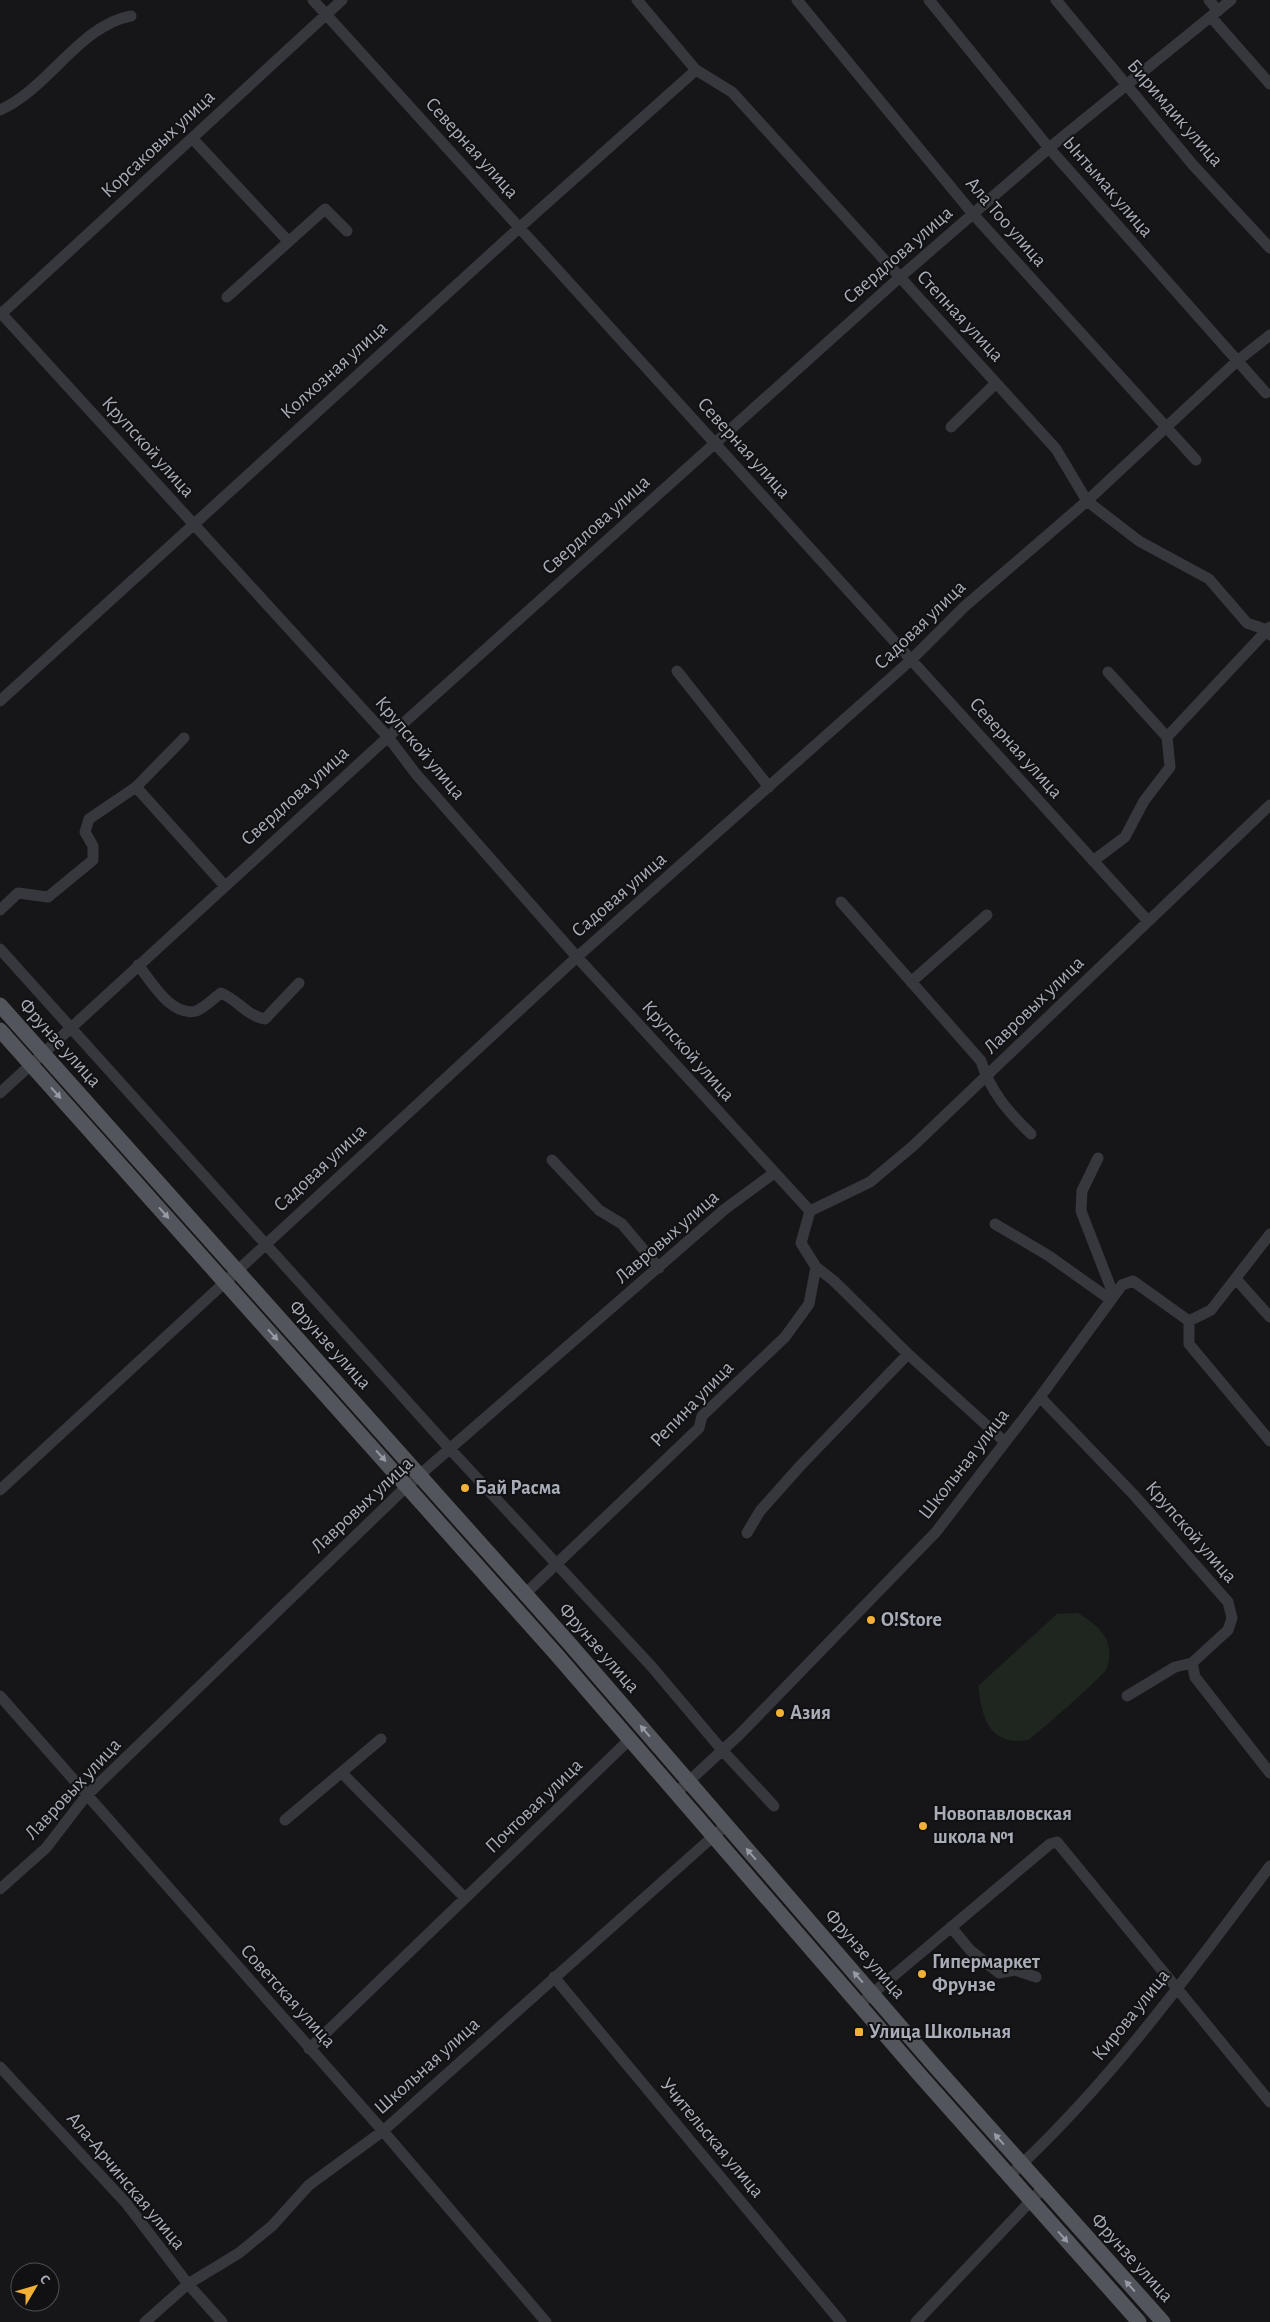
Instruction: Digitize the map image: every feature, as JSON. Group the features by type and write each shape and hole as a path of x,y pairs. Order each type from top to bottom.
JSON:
{"main road":[{"name":"Фрунзе улица","path":"0,1005 420,1475 689,1781 1022,2165 1163,2322"},
{"name":"Фрунзе улица","path":"0,1030 407,1486 1009,2176 1140,2322"}],"street":[{"name":"Северная улица","path":"313,0 1147,920"},
{"name":"Корсаковых улица","path":"1,314 342,0"},
{"name":"Степная улица","path":"637,0 696,70 732,92 1056,449 1087,500 1139,541 1209,579 1247,623 1269,631"},
{"name":"Ала Тоо улица","path":"797,0 973,214 1196,460"},
{"name":"Ынтымак улица","path":"929,0 1049,148 1236,362 1266,393"},
{"name":"Биримдик улица","path":"1056,0 1193,165 1270,248"},
{"path":"1209,0 1215,14 1270,84"},
{"name":"Свердлова улица","path":"0,1093 224,885 899,278 1049,148 1231,0"},
{"path":"0,110 40,81 93,34 115,19 132,16"},
{"name":"Колхозная улица","path":"0,701 192,524 696,70"},
{"path":"192,138 288,241"},
{"path":"227,297 325,209 347,231"},
{"name":"Крупской улица","path":"1,314 388,737 416,774 577,957 810,1210"},
{"name":"Садовая улица","path":"0,1490 577,957 911,660 964,607 1087,500 1236,362 1270,335"},
{"path":"951,428 996,383"},
{"path":"1167,737 1269,631"},
{"path":"677,671 770,787"},
{"path":"1093,861 1125,837 1144,801 1170,767 1167,737 1108,672"},
{"path":"0,910 18,893 48,897 93,860 93,846 85,832 89,819 136,787 184,738"},
{"path":"136,787 224,885"},
{"name":"Лавровых улица","path":"810,1210 870,1182 913,1146 986,1078 1147,920 1270,805"},
{"path":"841,902 981,1061 986,1078 1005,1107 1031,1134"},
{"path":"911,982 987,915"},
{"path":"0,949 450,1449 652,1667 722,1750 774,1806"},
{"path":"138,965 171,1004 184,1012 198,1010 221,993 234,998 254,1017 265,1019 299,983"},
{"path":"1098,1158 1082,1191 1081,1211 1112,1298"},
{"path":"552,1160 600,1210 622,1224 659,1268"},
{"name":"Лавровых улица","path":"0,1889 46,1848 86,1796 407,1486 659,1268 724,1209 774,1173"},
{"path":"810,1210 801,1243 816,1267 834,1281 908,1354 1005,1442"},
{"path":"996,1224 1112,1298"},
{"path":"1270,1234 1211,1310 1189,1321 1189,1344 1270,1441"},
{"name":"Репина улица","path":"525,1594 699,1428 702,1416 785,1337 809,1304 816,1267"},
{"path":"1236,1279 1270,1318"},
{"name":"Школьная улица","path":"675,1794 722,1750 936,1532 1040,1398 1122,1285 1133,1282 1189,1321"},
{"path":"747,1533 760,1511 801,1465 908,1354"},
{"name":"Крупской улица","path":"1040,1398 1134,1495 1228,1602 1232,1618 1228,1630 1192,1663"},
{"path":"1127,1696 1175,1667 1192,1663 1195,1677 1270,1773"},
{"name":"Советская улица","path":"0,1696 382,2131 546,2322"},
{"path":"285,1820 381,1740"},
{"name":"Почтовая улица","path":"309,2049 629,1740"},
{"path":"342,1773 465,1898"},
{"name":"Школьная улица","path":"145,2322 188,2284 240,2253 272,2226 309,2185 382,2131 726,1825"},
{"path":"860,2004 1050,1844 1057,1842 1270,2102"},
{"name":"Кирова улица","path":"1009,2176 1022,2165 1100,2083 1177,1989 1270,1866"},
{"path":"951,1927 970,1950 999,1973 1015,1970 1036,1978"},
{"name":"Учительская улица","path":"554,1977 841,2322"},
{"name":"Ала-Арчинская улица","path":"0,2067 126,2203 188,2284 222,2322"},
{"path":"916,2322 1043,2188"}],"shaded area":[{"path":"1078,1613 1093,1623 1104,1635 1109,1649 1109,1658 1104,1673 1029,1740 1014,1741 1001,1737 994,1732 985,1719 978,1686 1057,1614"}],"place":[{"name":"Бай Расма","path":"465,1488"},
{"name":"O!Store","path":"871,1620"},
{"name":"Азия","path":"780,1713"},
{"name":"Новопавловская школа №1","path":"923,1826"},
{"name":"Гипермаркет Фрунзе","path":"922,1974"},
{"name":"Улица Школьная","path":"859,2032"}]}
